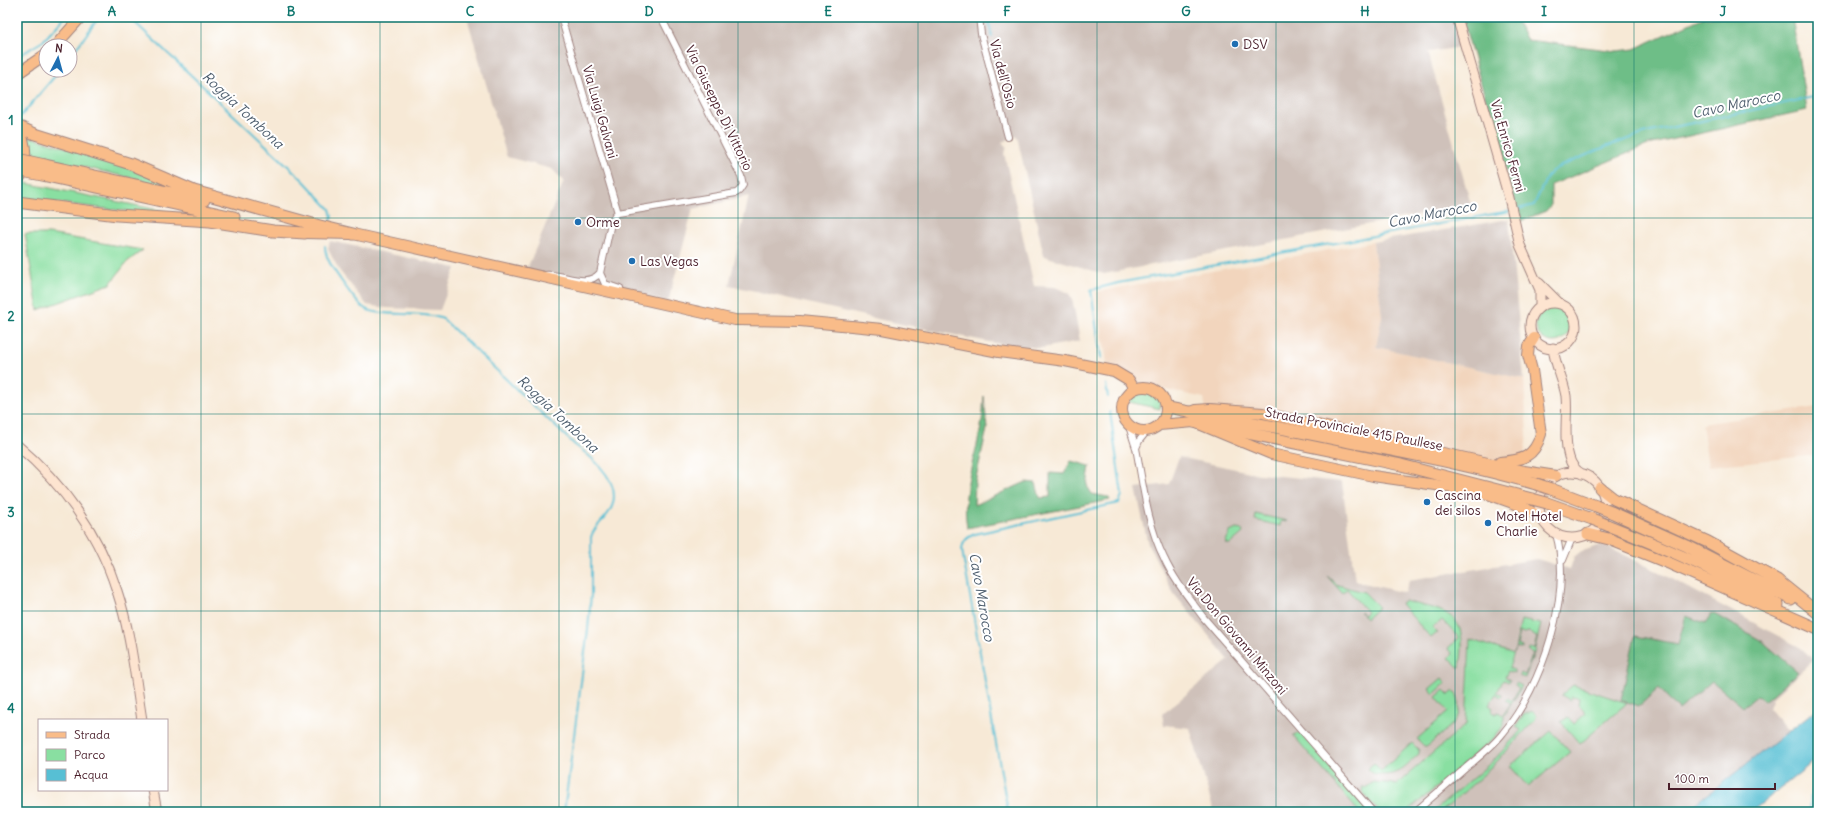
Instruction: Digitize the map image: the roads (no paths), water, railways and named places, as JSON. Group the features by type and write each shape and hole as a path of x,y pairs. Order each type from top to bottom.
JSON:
{"highway":[{"path":"17,126 35,134 132,164 194,191 327,228"},
{"path":"17,159 43,170 305,233"},
{"path":"17,170 43,170 353,234"},
{"path":"17,202 117,215 210,221 273,231 305,233"},
{"path":"1193,417 1401,465 1547,503 1592,518 1649,541 1709,568 1759,594 1818,629"},
{"name":"Strada Provinciale 415 Paullese","path":"1193,417 1224,417 1388,449 1510,476 1536,484 1611,512 1715,560 1776,590 1818,613"},
{"path":"1600,488 1614,500 1708,542 1777,580 1818,613"},
{"path":"1588,534 1609,538 1818,629"}],"main road":[{"path":"63,38 81,17"},
{"name":"Via Enrico Fermi","path":"1457,17 1509,198 1520,245 1527,264 1536,281 1541,298 1540,307"},
{"path":"18,74 38,60"},
{"path":"17,126 23,139 25,157 23,171 17,183"},
{"path":"305,233 353,234 735,320 800,321 882,329 999,352 1065,361 1123,375 1129,380 1134,390"},
{"name":"Via Enrico Fermi","path":"1536,281 1560,304"},
{"path":"1552,303 1560,304 1566,306 1573,315 1576,329 1573,336 1568,343 1562,347 1553,348 1541,345 1534,338 1530,324 1533,315 1540,307 1552,303"},
{"path":"1491,463 1523,458 1532,452 1538,444 1541,434 1540,422 1528,355 1529,346 1534,338"},
{"path":"1553,348 1556,366 1564,385 1566,395 1568,452 1574,467 1593,480 1600,488 1604,498 1603,515 1597,526 1588,534 1572,538 1556,534 1548,528 1541,518 1524,507 1488,494 1373,476 1270,454 1193,417 1195,410 1210,409 1262,413 1491,463 1559,475"},
{"path":"1143,387 1156,391 1163,397 1166,407 1165,417 1159,425 1147,431 1138,430 1129,426 1124,418 1122,408 1127,395 1134,390 1143,387"},
{"name":"Strada Provinciale 415 Paullese","path":"1166,407 1193,417"},
{"name":"Strada Provinciale 415 Paullese","path":"1159,425 1193,417"},
{"path":"17,445 45,471 69,498 92,534 110,572 117,591 128,634 142,719"},
{"path":"1559,475 1568,452"},
{"path":"1541,518 1539,505 1541,492 1548,482 1559,475 1573,472 1584,475"},
{"path":"153,791 157,812"}],"street":[{"name":"Via Luigi Galvani","path":"561,17 618,213"},
{"name":"Via Giuseppe Di Vittorio","path":"618,213 736,193 743,185 741,176 661,17"},
{"name":"Via dell'Osio","path":"979,17 981,34 1008,137"},
{"path":"539,275 553,274 587,281 596,278 600,273 611,223 613,218 618,213"},
{"path":"600,273 605,284 629,292 641,299"},
{"name":"Via Don Giovanni Minzoni","path":"1129,426 1136,448 1149,514 1158,545 1178,584 1203,617 1374,812"},
{"path":"1136,448 1139,441 1147,431"},
{"path":"1556,534 1562,563"},
{"path":"1415,812 1493,744 1511,724 1523,704 1539,671 1557,611 1562,563 1572,538"}],"water":[{"path":"1818,708 1818,758 1751,812 1685,812"}],"waterway":[{"path":"17,57 43,41 65,17"},
{"path":"78,46 99,17"},
{"name":"Roggia Tombona","path":"129,17 304,181 330,209 332,217 330,225"},
{"path":"988,17 992,37"},
{"path":"21,116 53,78"},
{"name":"Cavo Marocco","path":"1514,210 1534,205 1547,177 1552,171 1605,147 1646,133 1818,96"},
{"name":"Cavo Marocco","path":"1101,358 1091,290 1118,283 1510,211"},
{"name":"Roggia Tombona","path":"325,246 326,255 333,268 351,295 364,308 379,313 424,315 443,319 575,445 599,465 611,483 614,493 613,502 609,512 594,530 591,537 591,595 588,629 564,812"},
{"name":"Cavo Marocco","path":"1106,384 1108,397"},
{"name":"Cavo Marocco","path":"1008,812 962,550 963,544 970,536 975,534 1119,503 1122,495 1110,412"},
{"path":"1810,812 1812,790 1818,779"}],"place":[{"name":"DSV","path":"1235,44"},
{"name":"Orme","path":"578,222"},
{"name":"Las Vegas","path":"632,261"},
{"name":"Cascina dei silos","path":"1427,502"},
{"name":"Motel Hotel Charlie","path":"1488,523"}]}
